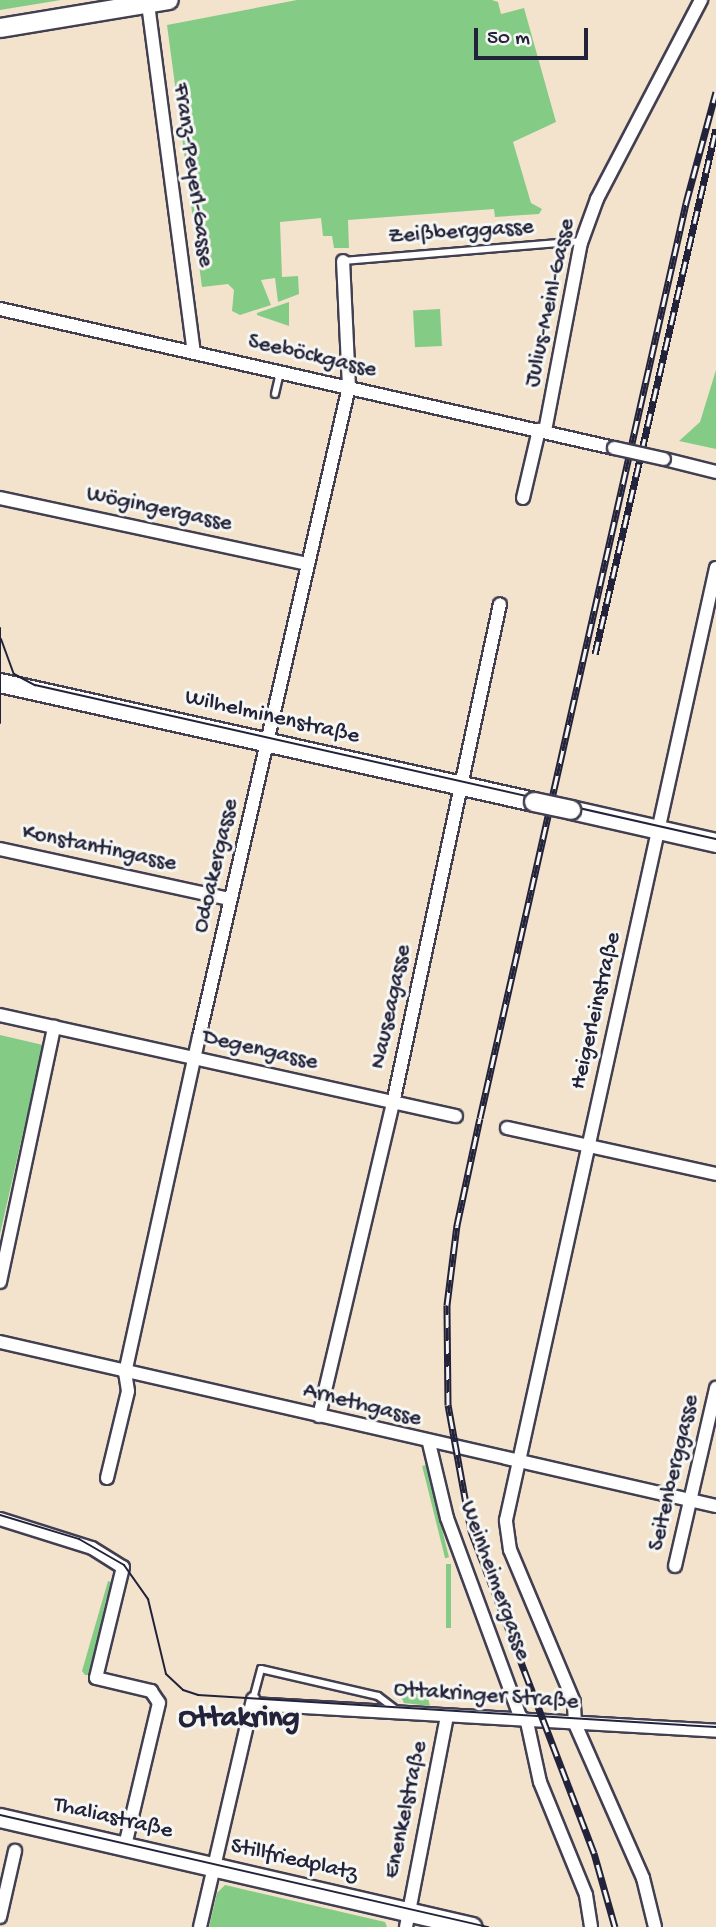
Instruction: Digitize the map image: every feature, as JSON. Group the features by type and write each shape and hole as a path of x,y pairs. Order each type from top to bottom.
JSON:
{"street":[{"path":"0,28 169,0"},
{"name":"Julius-Meinl-Gasse","path":"542,431 582,241 597,199 701,0"},
{"name":"Franz-Peyerl-Gasse","path":"148,4 194,352"},
{"name":"Odoakergasse","path":"107,1478 128,1391 125,1373 197,1058 230,899 269,742 349,387 343,261"},
{"name":"Seeböckgasse","path":"0,309 716,472"},
{"path":"523,498 542,431"},
{"name":"Wögingergasse","path":"0,498 308,564"},
{"name":"Heigerleinstraße","path":"516,1462 589,1146 716,568"},
{"name":"Nauseagasse","path":"319,1416 393,1102 500,604"},
{"name":"Wilhelminenstraße","path":"0,683 659,830"},
{"path":"659,830 716,843"},
{"name":"Konstantingasse","path":"0,849 230,899"},
{"name":"Degengasse","path":"0,1015 456,1116"},
{"path":"0,1282 54,1027"},
{"path":"507,1128 716,1174"},
{"name":"Arnethgasse","path":"0,1342 429,1443 716,1506"},
{"name":"Seitenberggasse","path":"675,1566 716,1388"},
{"name":"Weinheimergasse","path":"429,1443 447,1518 520,1716 527,1722 540,1782 586,1895 591,1927"},
{"name":"Weinheimergasse","path":"516,1462 507,1509 508,1541 574,1702 574,1721 643,1878 654,1927"},
{"path":"0,1519 92,1548 123,1567 96,1678 151,1691 159,1699 125,1846"},
{"path":"214,1868 253,1701"},
{"name":"Ottakringer Straße","path":"253,1701 527,1722 574,1721 716,1731"},
{"name":"Enenkelstraße","path":"407,1920 447,1716"},
{"name":"Thaliastraße","path":"0,1818 214,1868"},
{"path":"0,1917 15,1851"},
{"name":"Stillfriedplatz","path":"200,1927 214,1868 407,1920"},
{"path":"407,1920 473,1927"}],"lane":[{"name":"Zeißberggasse","path":"343,261 582,241"},
{"path":"275,394 280,371"},
{"path":"253,1701 261,1669 378,1696 400,1712"}],"green space":[{"path":"0,0 61,0 0,10"},
{"path":"297,0 492,0 498,2 501,14 524,8 556,122 513,142 531,203 542,209 539,214 495,217 494,209 348,220 349,248 334,248 332,236 323,236 321,218 280,222 282,277 298,276 299,294 278,302 275,278 261,280 271,305 240,315 232,311 234,290 228,284 202,287 167,25"},
{"path":"289,302 289,326 257,315 257,313"},
{"path":"440,309 442,346 415,347 413,310"},
{"path":"716,370 716,449 679,441 700,422"},
{"path":"0,1035 43,1045 0,1234"},
{"path":"426,1465 449,1557 445,1558 422,1466"},
{"path":"446,1564 451,1564 451,1628 446,1628"},
{"path":"108,1581 115,1583 106,1600 90,1675 85,1675 82,1671"},
{"path":"396,1686 427,1694 430,1706 404,1703"},
{"path":"225,1885 385,1922 387,1927 209,1927 217,1893"}],"tram line":[{"path":"0,628 0,723"},
{"path":"1,639 14,674 35,685 716,839"},
{"path":"0,1515 79,1539 124,1565 148,1599 166,1674 183,1690 198,1695 716,1727"},
{"path":"0,1815 488,1927"}],"railway":[{"path":"615,1927 594,1853 471,1531 448,1405 447,1305 457,1225 480,1118 686,203 716,92"},
{"path":"595,654 716,129"}],"district":[{"name":"Ottakring","path":"239,1720"}]}
